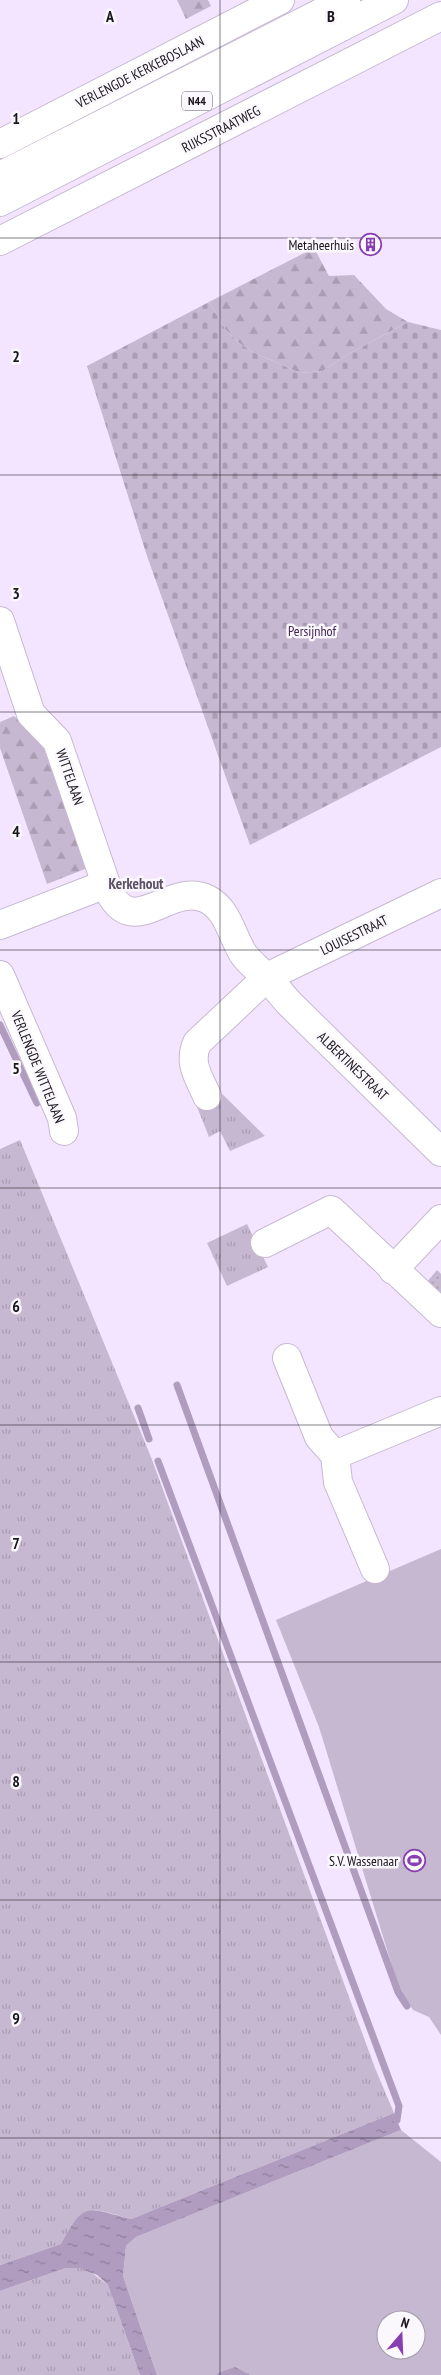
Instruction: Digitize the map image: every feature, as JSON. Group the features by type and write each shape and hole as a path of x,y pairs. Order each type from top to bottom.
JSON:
{"street":[{"name":"VERLENGDE KERKEBOSLAAN","path":"0,144 280,0"},
{"name":"N44","path":"0,176 346,0"},
{"name":"N44","path":"0,202 394,0"},
{"name":"RIJKSSTRAATWEG","path":"0,240 441,16"},
{"name":"WITTELAAN","path":"0,621 31,714 57,741 112,901 122,909 132,912 144,911 176,898 191,896 205,898 218,905 245,956 267,977"},
{"path":"0,925 106,884"},
{"name":"LOUISESTRAAT","path":"207,1096 194,1067 192,1056 197,1043 267,977 441,893"},
{"name":"VERLENGDE WITTELAAN","path":"0,975 62,1118 64,1131"},
{"name":"ALBERTINESTRAAT","path":"267,977 288,1003 441,1152"},
{"path":"265,1243 331,1210 441,1313"},
{"path":"393,1270 441,1219"},
{"path":"287,1358 319,1437 335,1455 338,1482 375,1569"},
{"path":"335,1455 441,1410"}],"green space":[{"path":"177,0 208,0 211,6 186,19"},
{"path":"314,248 329,276 354,275 386,309 408,322 345,356 323,371 300,373 253,352 239,343 225,329 209,302"},
{"name":"Persijnhof","path":"209,302 225,329 239,343 253,352 300,373 323,371 345,356 408,322 441,330 441,747 250,845 147,556 87,366"},
{"path":"14,716 40,739 90,867 47,884 0,748 0,722"},
{"path":"217,1089 265,1136 230,1151 220,1131 209,1137 195,1102"},
{"path":"20,1140 151,1457 375,2068 394,2113 131,2219 96,2210 88,2211 75,2220 61,2244 0,2265 0,1149"},
{"path":"247,1224 268,1267 227,1286 207,1243"},
{"path":"437,1270 441,1274 441,1295 427,1282"},
{"path":"441,1549 441,2035 429,2017 413,2010 399,1989 319,1727 276,1620"},
{"path":"401,2130 441,2162 441,2375 157,2375 123,2276 126,2246 136,2237"},
{"path":"66,2268 88,2270 108,2285 140,2375 0,2375 0,2291"}],"water":[{"path":"394,2113 401,2130 136,2237 126,2246 123,2276 157,2375 140,2375 108,2285 97,2275 79,2268 66,2268 0,2291 0,2265 61,2244 76,2220 88,2211 95,2210 131,2219"},
{"path":"235,2367 250,2375 217,2375 218,2373"}],"waterway":[{"path":"0,1025 37,1103"},
{"path":"177,1385 398,1992 407,2006"},
{"path":"138,1408 149,1439"},
{"path":"158,1461 399,2106 397,2120"}],"place":[{"name":"Metaheerhuis","path":"370,245"},
{"name":"S.V. Wassenaar","path":"414,1861"}],"district":[{"name":"Kerkehout","path":"136,884"}]}
